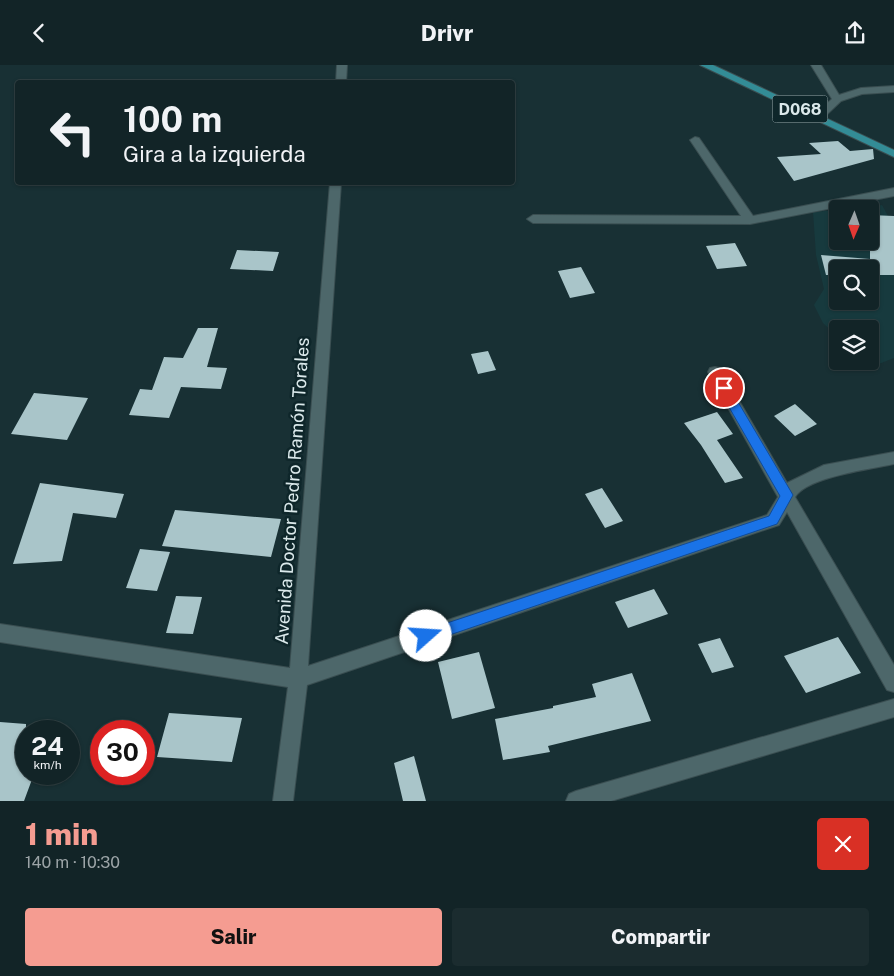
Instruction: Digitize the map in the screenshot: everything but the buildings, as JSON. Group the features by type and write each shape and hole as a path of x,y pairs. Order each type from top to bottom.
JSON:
{"main road":[{"name":"D068","path":"705,65 827,114"},
{"name":"D068","path":"727,65 827,114 894,154"},
{"name":"D068","path":"852,122 894,143"}],"street":[{"path":"341,80 342,65"},
{"path":"816,65 837,99"},
{"path":"827,114 837,99 861,91 894,89"},
{"path":"695,140 750,220"},
{"name":"Avenida Doctor Pedro Ramón Torales","path":"283,801 298,679 334,185"},
{"path":"533,219 750,220 894,192"},
{"path":"715,372 894,683"},
{"path":"0,633 298,679 773,520 793,487 824,472 894,457"},
{"path":"576,801 894,708"}],"shaded area":[{"path":"879,205 882,205 894,227 894,358 879,364 879,320 829,320 829,329 823,323 814,305 824,289 816,255 813,212 829,211 829,250 879,250"}],"route":[{"path":"426,636 773,520 787,495 724,388"}]}
